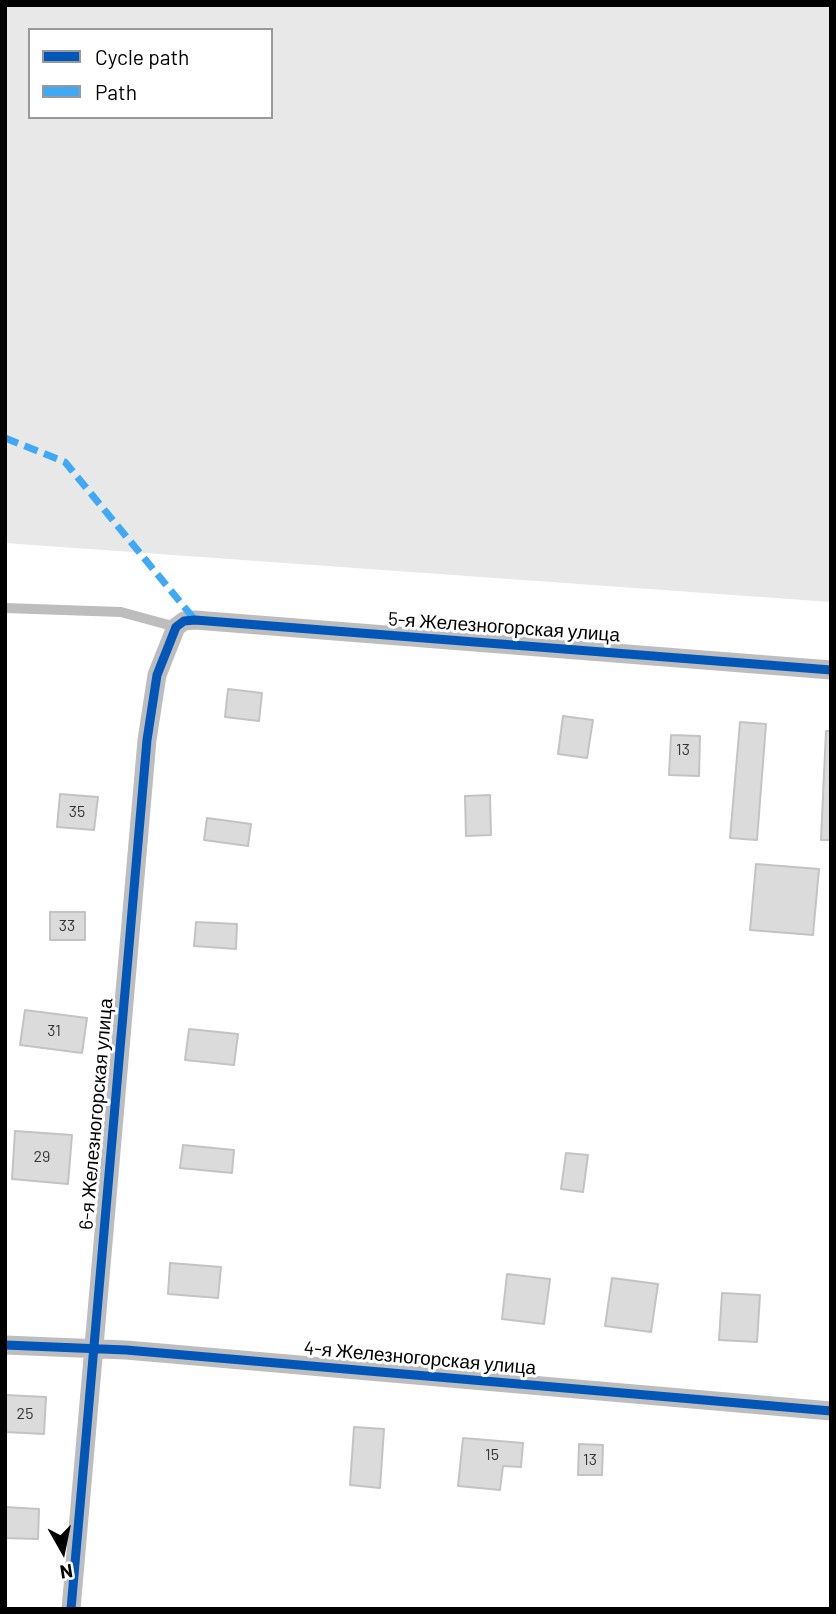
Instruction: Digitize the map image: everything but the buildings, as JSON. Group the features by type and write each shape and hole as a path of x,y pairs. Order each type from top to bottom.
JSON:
{"street":[{"name":"5-я Железногорская улица","path":"176,627 184,621 195,621 831,670"},
{"name":"6-я Железногорская улица","path":"71,1609 147,740 157,675 176,627"},
{"name":"4-я Железногорская улица","path":"5,1345 64,1350 92,1348 831,1411"}],"lane":[{"path":"5,608 121,612 176,627"}],"shaded area":[{"path":"5,5 831,5 831,602 5,543"}],"marked path":[{"path":"5,438 65,462 195,620"}],"cycle path":[{"path":"71,1609 147,740 157,675 176,627 184,621 195,620 831,670"},
{"path":"5,1345 126,1350 831,1411"}]}
